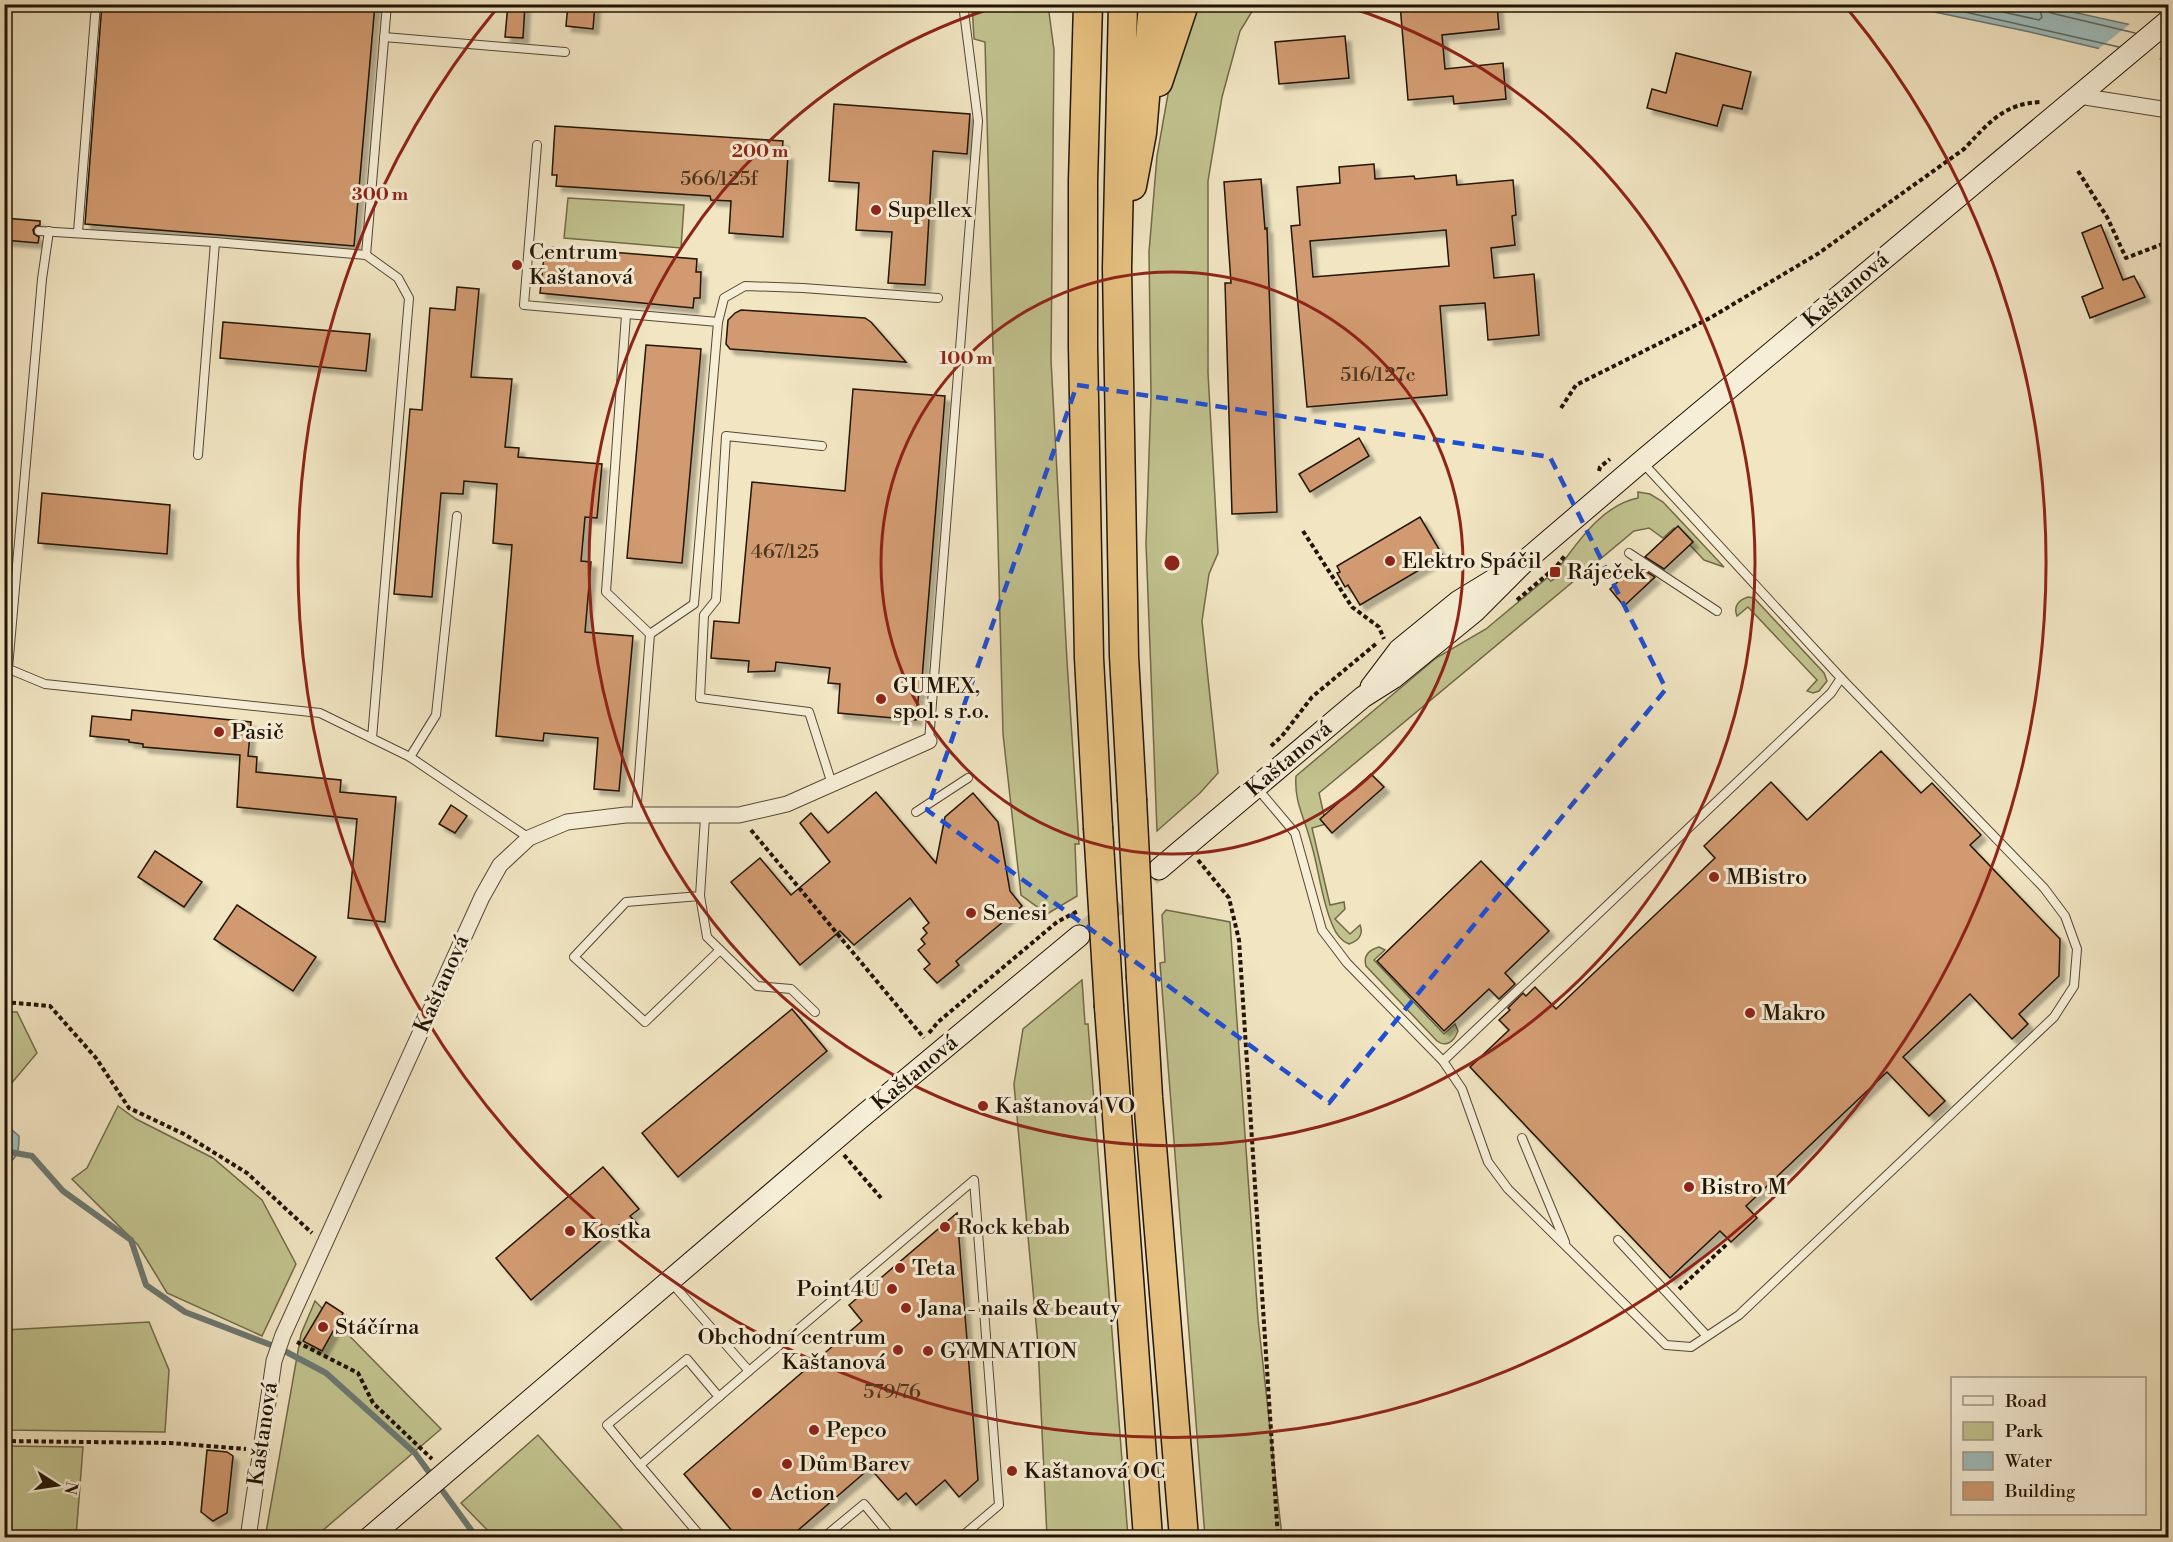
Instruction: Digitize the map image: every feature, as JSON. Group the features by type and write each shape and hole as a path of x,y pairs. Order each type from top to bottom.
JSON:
{"highway":[{"path":"1088,4 1083,181 1083,347 1089,658 1109,1007 1148,1538"},
{"path":"1123,4 1118,268 1124,656 1148,1097 1184,1538"},
{"path":"1118,268 1142,133 1153,4"},
{"path":"1142,133 1184,4"}],"main road":[{"name":"Kaštanová","path":"1160,868 1363,698 1399,650 1460,601 1525,561 2169,21"},
{"name":"Kaštanová","path":"369,1538 669,1280 1079,936"}],"street":[{"path":"2080,96 2169,110"},
{"name":"Kaštanová","path":"248,1538 274,1361 283,1335 482,897 500,865 529,838 567,822 636,815 705,817 739,815 787,804 929,741"}],"lane":[{"path":"78,232 96,4"},
{"path":"366,255 387,4"},
{"path":"929,741 978,121 963,4"},
{"path":"384,37 565,52"},
{"path":"537,145 524,305 718,322"},
{"path":"39,231 215,242 366,255 398,278 410,298 372,738"},
{"path":"49,231 42,279 6,667 45,684 310,711 330,717 410,757 529,838"},
{"path":"198,455 215,242"},
{"path":"650,634 694,604 718,322 724,298 745,286 938,298"},
{"path":"627,315 606,592 650,634"},
{"path":"822,447 726,436 716,600 704,615 700,698 809,712 832,784"},
{"path":"1256,787 1295,833 1322,930 1347,963 1443,1061 1462,1089 1488,1162 1508,1190 1666,1345 1690,1347 1739,1314 2046,1026 2074,986 2077,949 2065,916 2044,888 1840,678 1642,461"},
{"path":"410,757 436,715 457,516"},
{"path":"1629,553 1717,611"},
{"path":"636,815 650,634"},
{"path":"1443,1061 1832,693 1840,678"},
{"path":"916,812 968,778"},
{"path":"705,817 700,896 707,937 757,986 791,989 815,1012"},
{"path":"700,896 626,902 574,957 645,1022 720,950"},
{"path":"1522,1138 1567,1247"},
{"path":"640,1465 974,1180 999,1505 960,1538"},
{"path":"1618,1240 1707,1336"},
{"path":"669,1280 749,1371"},
{"path":"702,1538 607,1425 687,1359 719,1397"},
{"path":"823,1538 864,1504 892,1538"}],"path":[{"path":"1561,408 1576,385 1710,318 1819,253 1964,149 1996,116 2017,106 2080,96"},
{"path":"2078,171 2107,217 2126,258 2169,242"},
{"path":"1303,531 1352,607 1379,627 1383,635"},
{"path":"739,815 924,1038"},
{"path":"1186,846 1229,898 1239,940 1278,1538"},
{"path":"4,1002 50,1006 96,1058 129,1108 184,1134 247,1173 324,1244"},
{"path":"1671,1297 1726,1244"},
{"path":"283,1335 358,1372 373,1403 422,1448 445,1473"},
{"path":"4,1441 170,1443 261,1451"}],"highlighted area":[{"path":"1077,385 1550,457 1666,689 1329,1103 927,810"}],"green space":[{"path":"972,5 1048,5 1054,50 1051,360 1079,844 1075,844 1077,896 1047,914 1021,895 1003,734 985,42 974,39"},
{"path":"1197,5 1256,5 1240,31 1222,97 1208,181 1208,373 1218,553 1209,574 1202,621 1218,773 1200,793 1157,831 1146,543 1151,397 1149,252 1157,156 1171,77"},
{"path":"568,198 684,205 681,248 564,238"},
{"path":"1638,492 1650,494 1663,502 1724,567 1704,560 1674,528 1663,538 1649,528 1634,531 1319,793 1326,824 1312,828 1330,905 1344,902 1345,909 1335,919 1350,934 1360,925 1361,929 1361,935 1355,941 1346,943 1335,930 1325,904 1309,834 1298,802 1296,776 1436,658 1486,629 1547,578 1551,581 1560,574 1557,570 1592,526 1613,508 1638,498"},
{"path":"1748,597 1754,598 1824,673 1827,681 1819,691 1813,693 1807,691 1817,680 1748,607 1737,616 1738,604"},
{"path":"1166,910 1230,922 1258,1319 1282,1537 1205,1537 1160,963 1165,962 1162,915"},
{"path":"1379,947 1385,950 1374,960 1444,1034 1455,1024 1458,1031 1450,1042 1444,1044 1437,1041 1366,966 1365,959 1368,954"},
{"path":"1082,980 1085,1024 1088,1024 1128,1537 1047,1537 1038,1345 1014,1084 1023,1029"},
{"path":"5,1012 17,1012 37,1053 5,1091"},
{"path":"118,1106 136,1119 213,1158 262,1200 296,1264 262,1336 167,1293 138,1245 72,1179 87,1168"},
{"path":"315,1301 441,1429 315,1537 265,1538 301,1334"},
{"path":"149,1322 169,1370 165,1432 5,1430 5,1330"},
{"path":"538,1435 629,1537 494,1537 461,1503"},
{"path":"5,1446 83,1447 76,1537 5,1537"}],"water":[{"path":"1901,5 2041,5 2168,33 2168,60 2109,51"},
{"path":"4,1128 12,1130 19,1136 18,1152 7,1164 5,1163"}],"pier":[{"path":"2131,23 2168,30 2168,51 2157,61 2096,51"}],"building":[{"path":"102,4 375,4 354,246 85,224"},
{"path":"508,4 525,4 523,38 505,37"},
{"path":"568,4 595,4 593,29 566,26"},
{"path":"1400,4 1497,4 1499,29 1442,35 1445,69 1503,63 1506,99 1454,104 1453,96 1408,100"},
{"path":"1345,36 1349,78 1279,84 1275,42"},
{"path":"1676,53 1751,72 1742,109 1723,105 1717,126 1647,108 1652,89 1666,93"},
{"path":"834,104 970,114 967,154 933,151 925,285 888,283 892,232 856,230 859,183 829,181"},
{"path":"555,126 783,141 782,154 788,154 783,237 729,233 731,201 711,200 710,196 556,186 557,175 552,175"},
{"path":"1374,164 1375,179 1414,176 1415,179 1456,175 1457,185 1513,180 1516,215 1512,216 1515,245 1491,248 1494,278 1534,274 1539,335 1488,340 1485,303 1440,306 1447,395 1307,407 1291,226 1300,225 1297,187 1340,183 1339,167","holes":["1446,230 1449,266 1313,277 1310,241"]},
{"path":"1261,179 1265,229 1267,228 1277,512 1232,514 1225,283 1231,283 1224,182"},
{"path":"4,218 40,221 40,225 33,230 34,234 39,237 38,243 4,240"},
{"path":"2101,225 2123,280 2134,276 2145,297 2090,318 2082,297 2103,288 2082,233"},
{"path":"549,247 697,259 696,272 701,272 700,298 694,298 693,308 540,293 544,257 548,258"},
{"path":"457,287 479,289 471,377 512,379 505,447 519,448 518,457 602,464 597,518 585,517 581,561 591,562 585,632 633,636 619,791 594,789 598,738 544,733 543,741 496,736 512,545 493,543 497,484 464,481 463,494 441,493 432,597 394,594 410,409 422,410 430,308 455,310"},
{"path":"741,310 865,318 906,362 730,349 726,344 728,320"},
{"path":"223,322 370,334 366,371 220,358"},
{"path":"646,345 701,349 682,563 627,558"},
{"path":"853,389 945,396 921,691 919,691 916,720 838,713 840,684 828,683 830,668 776,662 775,671 748,672 749,661 711,658 714,621 739,623 752,482 845,491"},
{"path":"1359,438 1369,456 1310,492 1299,474"},
{"path":"42,493 170,505 167,554 38,543"},
{"name":"Elektro Spáčil","path":"1420,517 1443,556 1360,605 1348,585 1345,587 1337,573 1340,572 1337,566"},
{"path":"1678,526 1693,542 1664,569 1645,557"},
{"path":"1636,565 1655,577 1624,606 1610,589"},
{"path":"132,710 251,722 248,756 257,757 256,772 341,780 340,792 396,797 385,922 348,918 357,819 237,807 240,755 143,747 143,744 129,742 129,740 90,736 92,716 131,720"},
{"name":"Makro","path":"1881,751 1921,793 1932,783 1981,835 1970,845 2060,939 2059,976 2019,1014 2028,1024 2012,1039 1970,994 1903,1057 1945,1101 1929,1116 1887,1072 1746,1206 1757,1218 1731,1242 1720,1231 1670,1278 1470,1067 1509,1030 1499,1020 1523,993 1526,996 1535,987 1556,1009 1715,858 1704,846 1771,782 1807,820"},
{"path":"1371,774 1384,787 1332,833 1320,819"},
{"path":"876,792 936,863 945,817 973,793 998,822 1010,891 1022,906 956,961 959,965 937,983 924,969 930,964 918,950 925,944 921,939 927,933 923,928 929,923 910,898 854,945 840,931 800,965 731,882 760,858 791,895 830,862 800,823 811,813 828,833"},
{"path":"451,805 467,816 455,833 439,824"},
{"path":"155,851 202,882 184,907 138,877"},
{"path":"1481,861 1549,931 1505,973 1515,984 1499,999 1489,989 1444,1031 1377,961"},
{"path":"237,905 316,957 293,991 214,939"},
{"path":"792,1009 827,1051 678,1177 642,1133"},
{"name":"Kostka","path":"603,1167 639,1209 630,1216 640,1227 628,1236 619,1225 531,1300 496,1258"},
{"name":"Obchodní centrum Kaštanová","path":"957,1213 978,1480 959,1497 945,1480 916,1505 906,1493 898,1500 870,1468 789,1538 738,1538 684,1474 862,1321 849,1305"},
{"name":"Stáčírna","path":"326,1302 343,1313 322,1351 303,1341"},
{"path":"207,1450 227,1452 233,1456 227,1513 213,1521 201,1512"}],"waterway":[{"path":"4,1151 32,1156 63,1191 131,1240 146,1285 185,1312 279,1348 326,1373 415,1453 477,1538"}],"tunnel":[{"path":"1079,936 1159,869"}],"place":[{"name":"Supellex","path":"876,210"},
{"name":"Centrum Kaštanová","path":"517,265"},
{"name":"Elektro Spáčil","path":"1390,561"},
{"name":"Ráječek","path":"1555,572"},
{"name":"GUMEX, spol. s r.o.","path":"881,699"},
{"name":"Pasič","path":"219,732"},
{"name":"MBistro","path":"1714,877"},
{"name":"Senesi","path":"971,913"},
{"name":"Makro","path":"1750,1013"},
{"name":"Kaštanová VO","path":"983,1106"},
{"name":"Bistro M","path":"1689,1187"},
{"name":"Rock kebab","path":"945,1227"},
{"name":"Kostka","path":"570,1231"},
{"name":"Teta","path":"900,1268"},
{"name":"Point4U","path":"892,1289"},
{"name":"Jana - nails & beauty","path":"906,1308"},
{"name":"Stáčírna","path":"323,1327"},
{"name":"Obchodní centrum Kaštanová","path":"898,1350"},
{"name":"GYMNATION","path":"928,1351"},
{"name":"Pepco","path":"814,1430"},
{"name":"Dům Barev","path":"787,1464"},
{"name":"Kaštanová OC","path":"1012,1471"},
{"name":"Action","path":"757,1493"}]}
